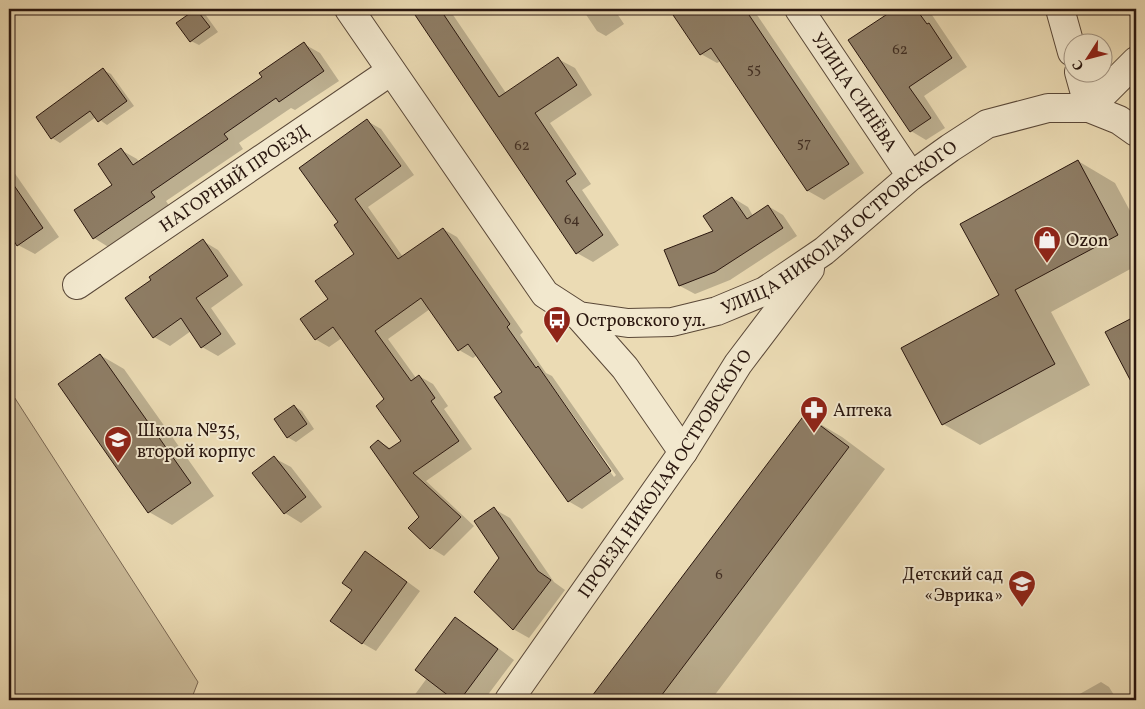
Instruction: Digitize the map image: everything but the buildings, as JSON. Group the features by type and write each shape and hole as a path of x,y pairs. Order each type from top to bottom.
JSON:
{"street":[{"name":"УЛИЦА НИКОЛАЯ ОСТРОВСКОГО","path":"349,9 545,294 579,316 628,324 672,322 717,311 765,291 824,251 911,176 987,124 1048,108 1089,108"},
{"name":"УЛИЦА СИНЁВА","path":"799,9 911,176"},
{"path":"1060,9 1066,32"},
{"path":"1089,108 1136,61"},
{"name":"НАГОРНЫЙ ПРОЕЗД","path":"77,285 391,71"},
{"path":"1081,82 1089,108"},
{"path":"1089,108 1119,120 1136,132"},
{"name":"ПРОЕЗД НИКОЛАЯ ОСТРОВСКОГО","path":"509,700 683,452 738,364 824,251"},
{"path":"579,316 625,368 683,452"}],"shaded area":[{"path":"9,389 198,682 191,700 9,700"}],"place":[{"name":"Ozon","path":"1047,264"},
{"name":"Островского ул.","path":"557,344"},
{"name":"Аптека","path":"814,434"},
{"name":"Школа №35, второй корпус","path":"118,464"},
{"name":"Детский сад «Эврика»","path":"1022,608"}]}
